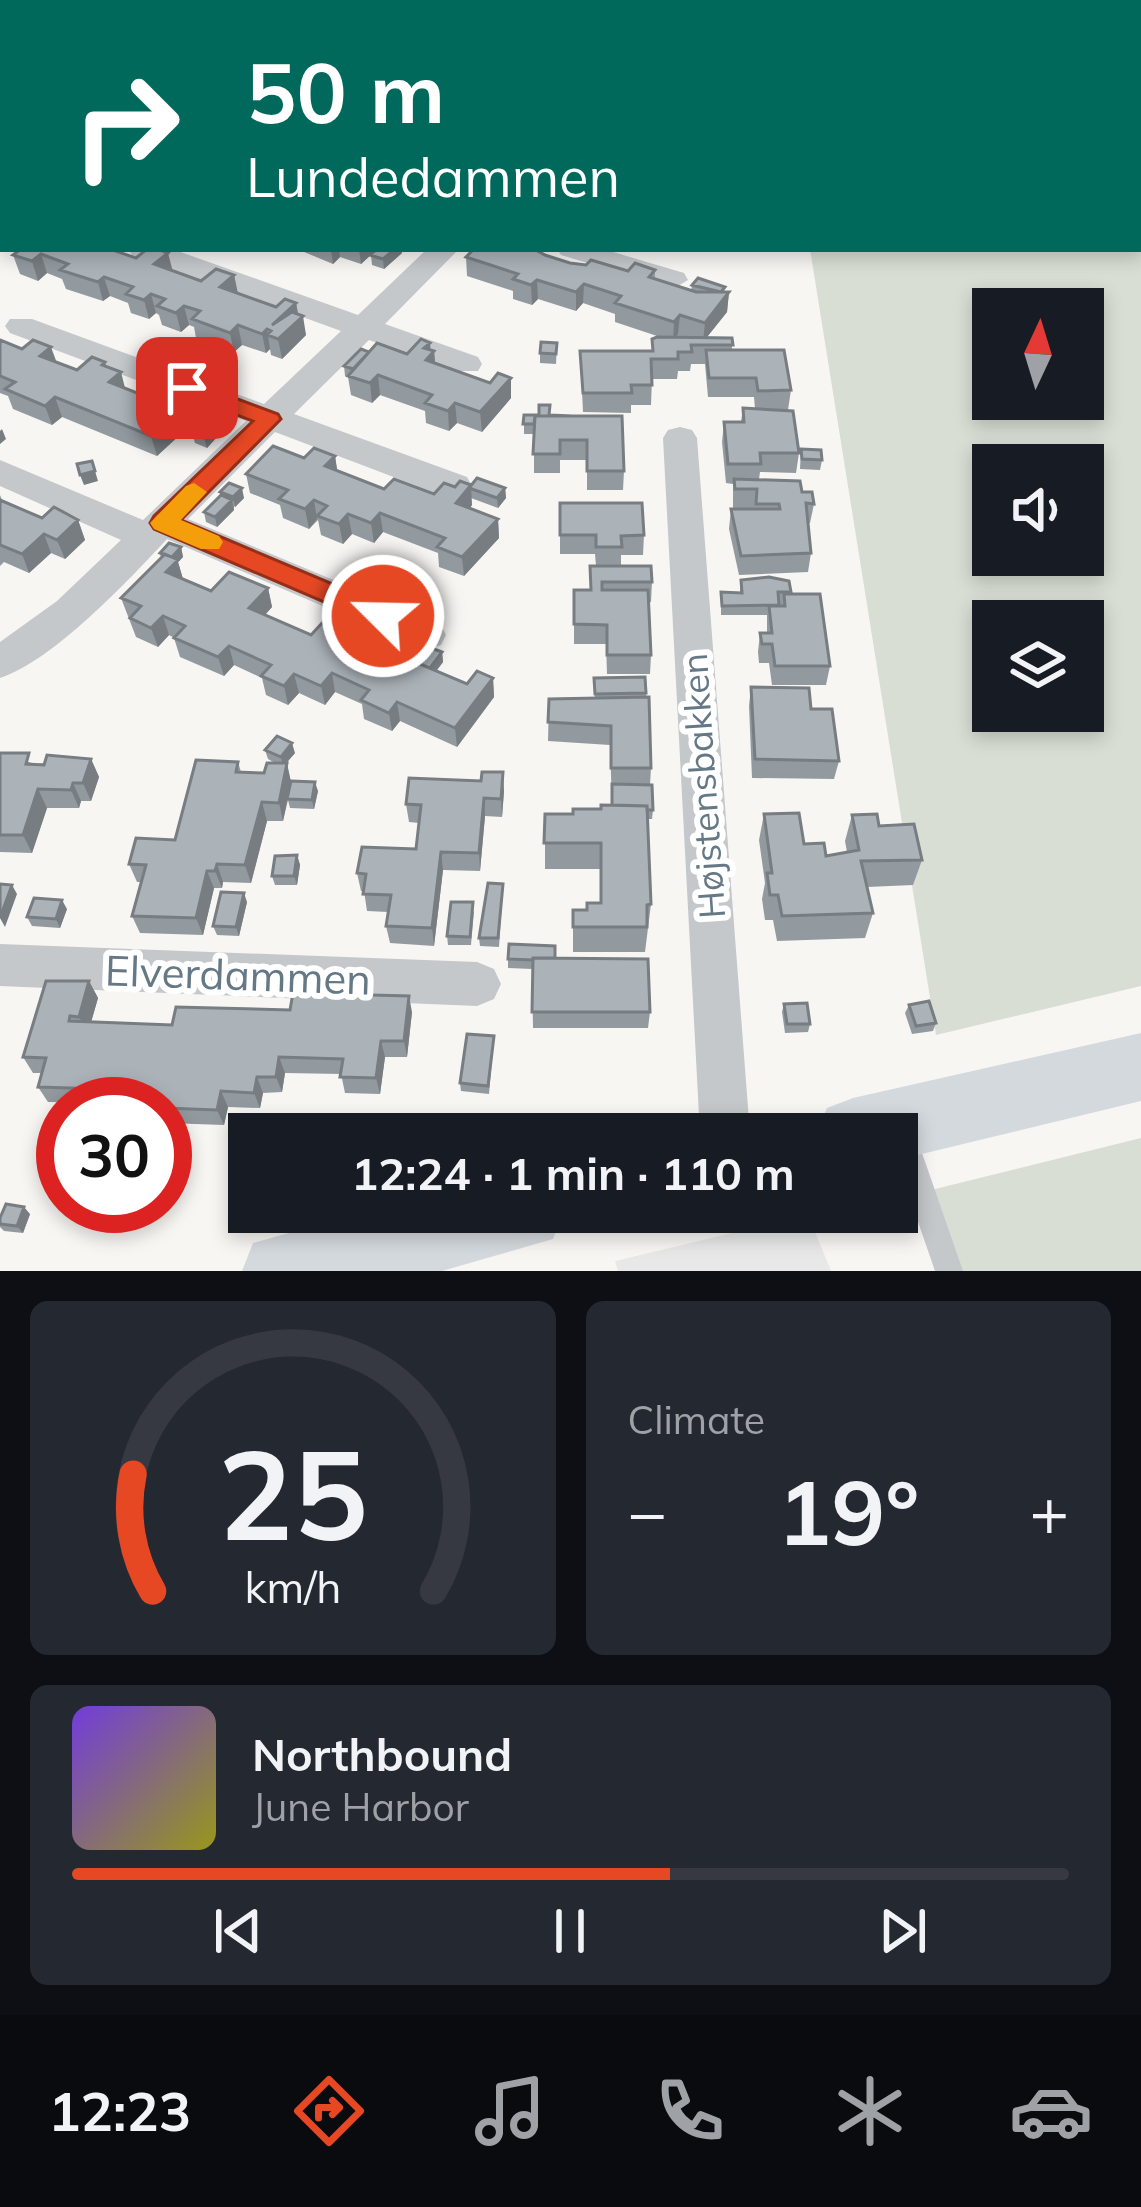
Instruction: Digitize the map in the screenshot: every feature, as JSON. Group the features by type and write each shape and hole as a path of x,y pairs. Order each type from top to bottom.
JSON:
{"street":[{"path":"152,252 466,364"},
{"path":"0,663 61,619 441,252"},
{"path":"582,252 673,280"},
{"path":"20,326 454,485"},
{"name":"Højstensbakken","path":"680,438 724,1113"},
{"path":"0,472 427,635"},
{"name":"Elverdammen","path":"0,965 477,984"},
{"path":"918,1119 1141,1067"},
{"path":"281,1271 439,1233"}],"lane":[{"path":"918,1212 949,1271"}],"shaded area":[{"path":"810,252 1141,252 1141,986 936,1035"},
{"path":"1141,1138 1141,1271 955,1271 923,1192"},
{"path":"732,1233 815,1233 831,1271 618,1271 615,1261"}],"building":[{"path":"17,252 119,252 136,258 143,252 166,252 154,264 201,281 216,269 234,275 220,287 276,307 285,299 296,303 272,325 292,312 303,316 278,339 267,335 271,331 267,329 262,334 238,325 230,333 192,319 200,311 184,306 176,313 157,306 165,299 151,294 144,300 126,294 133,287 60,270 68,264 41,254 32,261 13,255"},
{"path":"471,252 540,252 570,263 586,265 591,260 628,271 635,263 655,270 649,277 696,292 729,292 705,323 680,315 674,322 615,303 621,296 584,284 576,292 537,280 531,285 513,279 518,274 466,257"},
{"path":"698,278 725,287 721,292 692,285"},
{"path":"732,338 733,345 691,345 692,352 678,352 678,359 651,359 652,385 631,385 632,393 583,393 580,351 653,351 652,339"},
{"path":"421,339 430,343 424,348 434,351 426,360 490,383 498,373 511,378 480,412 455,403 448,411 425,403 432,395 378,375 370,383 348,376 377,343 407,354"},
{"path":"0,340 22,349 33,340 51,347 40,356 77,370 92,357 105,362 102,365 121,372 109,382 137,393 154,378 166,382 149,398 167,405 179,395 192,400 151,436 55,397 45,406 5,389 15,382 0,376"},
{"path":"541,342 557,343 556,354 540,353"},
{"path":"361,349 369,352 353,369 344,366"},
{"path":"706,350 784,350 791,390 758,391 756,378 709,378"},
{"path":"539,405 550,405 549,415 573,416 535,416 534,424 523,424 524,415 539,415"},
{"path":"743,408 793,411 799,453 760,453 761,464 728,464 724,422 744,422"},
{"path":"535,416 622,416 624,471 587,471 587,440 560,440 560,454 533,454"},
{"path":"203,423 215,427 204,438 192,433"},
{"path":"273,446 304,458 314,448 335,456 325,466 384,489 394,479 434,494 444,483 455,487 460,481 471,485 456,503 498,519 462,557 437,547 445,538 380,513 371,523 348,514 339,524 317,516 327,506 314,500 305,509 279,499 288,490 246,474"},
{"path":"801,449 821,450 822,460 802,459"},
{"path":"92,461 95,471 80,475 77,464"},
{"path":"477,478 505,488 497,498 469,488"},
{"path":"734,479 800,481 802,492 812,492 814,504 806,503 811,553 741,556 731,509 780,509 779,504 756,504 757,489 735,489"},
{"path":"229,483 242,488 233,497 220,492"},
{"path":"221,495 232,500 215,517 204,512"},
{"path":"0,500 42,518 54,507 78,520 57,540 44,534 22,554 0,545"},
{"path":"560,503 642,503 644,535 621,536 622,547 596,547 596,535 560,535"},
{"path":"169,543 181,547 172,557 160,553"},
{"path":"165,554 178,560 166,572 211,591 229,572 268,588 249,608 311,635 323,622 367,641 384,620 408,631 391,652 467,684 477,671 493,678 455,728 397,702 389,713 361,700 369,690 332,673 321,686 294,674 284,686 261,676 271,665 229,646 218,657 174,638 185,626 163,616 151,628 130,618 141,606 121,598"},
{"path":"590,566 651,566 652,582 602,582 602,590 648,590 651,655 607,655 607,625 574,624 574,590 591,590"},
{"path":"741,580 789,581 791,592 778,592 779,605 722,606 721,592 742,593"},
{"path":"784,594 820,594 830,666 775,666 772,644 762,644 760,633 772,633 769,606 785,606"},
{"path":"426,646 442,652 430,668 414,661"},
{"path":"645,677 646,693 595,694 594,678"},
{"path":"751,687 809,688 811,709 832,709 839,761 755,759"},
{"path":"649,697 651,768 611,768 611,726 548,722 549,699"},
{"path":"277,736 292,743 281,757 265,750"},
{"path":"0,753 29,753 26,764 44,765 47,755 91,759 83,783 73,783 71,790 38,789 23,835 0,835"},
{"path":"196,760 238,762 236,772 264,773 267,763 287,763 279,803 262,802 245,865 217,864 215,871 207,871 196,918 132,916 146,865 129,864 136,838 175,840"},
{"path":"482,772 503,772 501,799 484,798 479,853 441,852 432,928 386,926 391,895 363,894 366,874 357,873 362,847 416,849 421,805 406,804 409,778 481,781"},
{"path":"291,781 315,782 312,800 287,799"},
{"path":"612,784 652,785 653,810 612,805"},
{"path":"601,805 647,806 651,904 647,905 647,927 573,927 573,910 601,903 601,843 544,843 545,814 573,814 573,809 601,809"},
{"path":"799,813 804,844 824,843 826,856 859,850 852,815 877,814 879,826 914,824 922,860 861,861 873,913 782,916 778,895 770,895 767,873 772,873 764,814"},
{"path":"297,855 294,876 272,876 275,856"},
{"path":"488,883 503,884 498,938 479,938"},
{"path":"0,884 12,885 0,918"},
{"path":"221,892 244,893 236,927 213,926"},
{"path":"34,898 62,900 56,919 27,917"},
{"path":"451,902 473,902 470,937 447,936"},
{"path":"509,944 555,946 555,958 508,959"},
{"path":"533,958 648,959 650,1012 532,1012"},
{"path":"46,981 89,981 79,1017 70,1016 69,1021 172,1025 176,1007 290,1010 293,993 409,996 404,1041 381,1041 376,1078 340,1077 343,1059 279,1057 276,1077 257,1077 254,1093 221,1091 217,1110 192,1109 192,1077 41,1077 46,1058 23,1057"},
{"path":"929,1001 936,1023 916,1026 909,1005"},
{"path":"807,1003 810,1024 787,1024 784,1004"},
{"path":"467,1034 494,1036 488,1086 460,1083"},
{"path":"6,1204 24,1207 17,1226 0,1224"}],"slow traffic":[{"path":"194,492 163,523 210,542"}],"route":[{"path":"187,388 269,419 163,523 383,616"}]}
